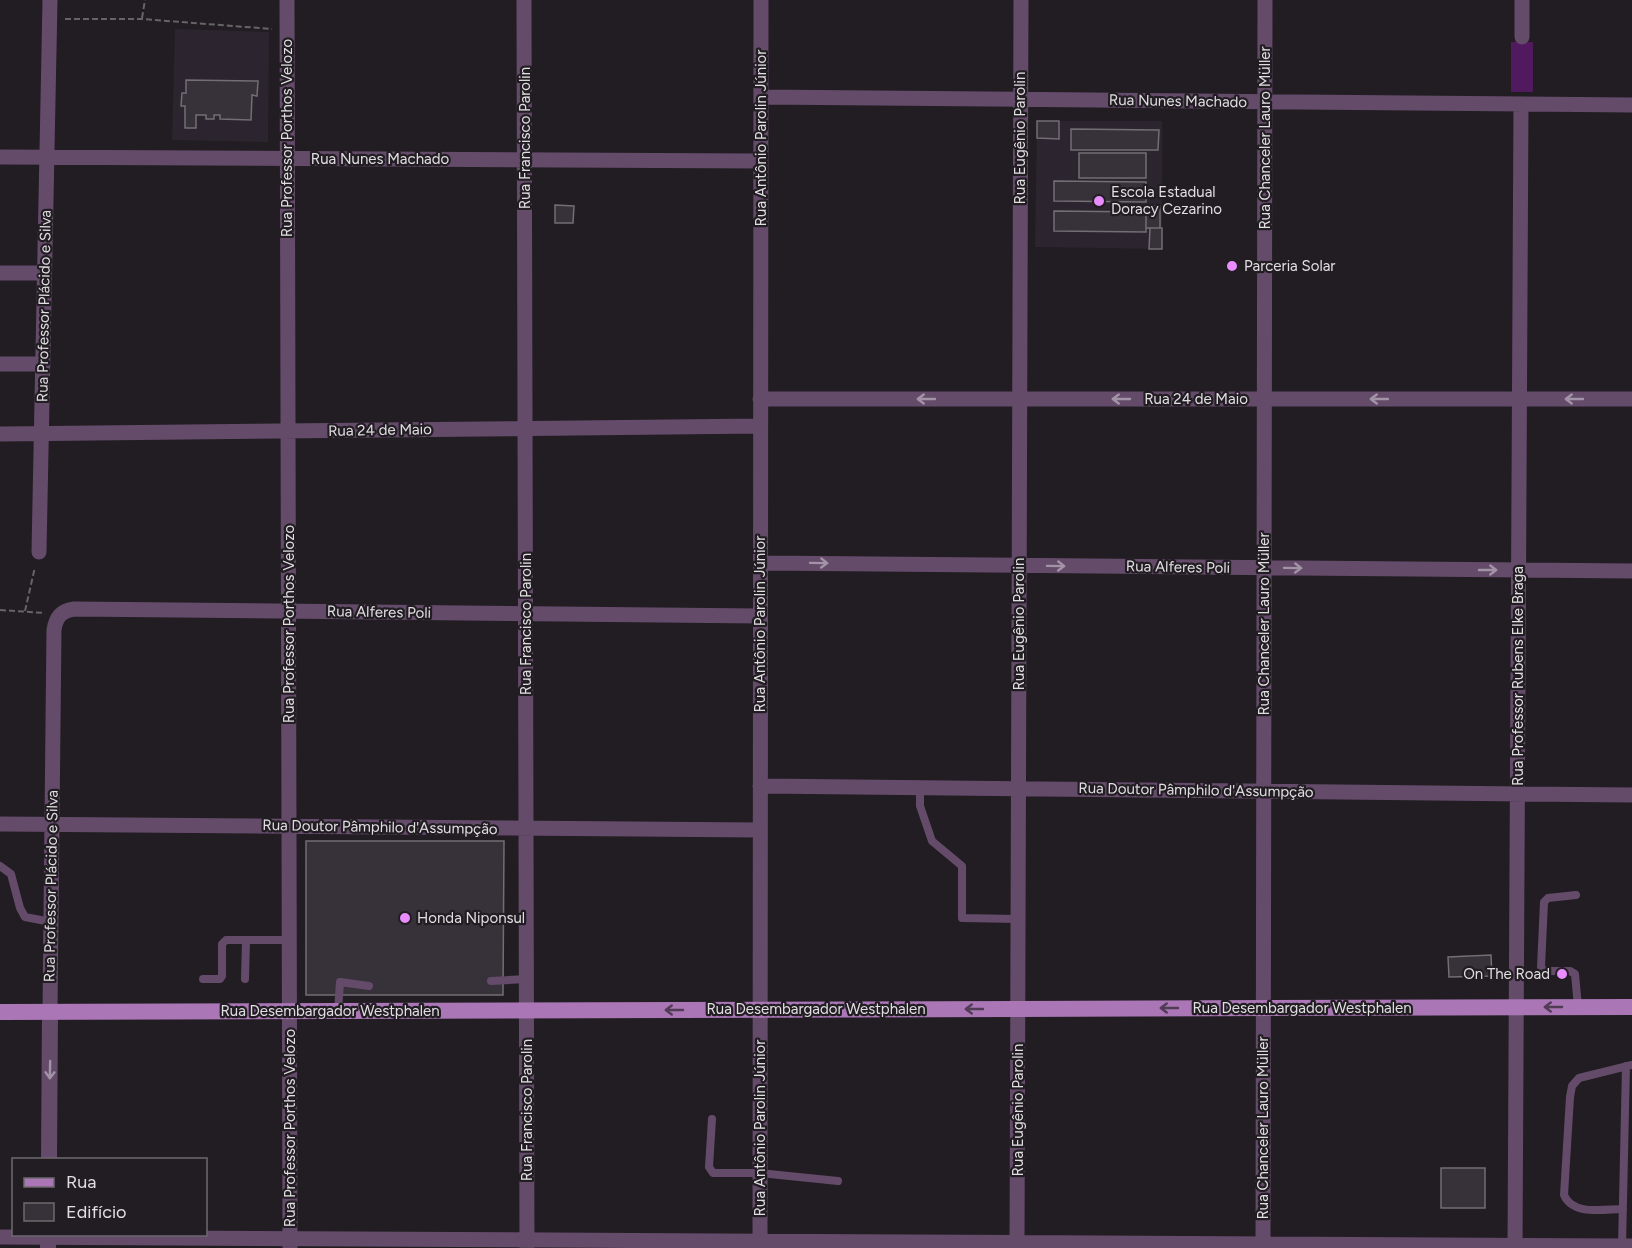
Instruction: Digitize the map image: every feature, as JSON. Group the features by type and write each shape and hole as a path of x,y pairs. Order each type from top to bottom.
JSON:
{"main road":[{"name":"Rua Desembargador Westphalen","path":"0,1012 1632,1007"}],"street":[{"name":"Rua Professor Plácido e Silva","path":"39,552 50,0"},
{"name":"Rua Professor Porthos Velozo","path":"287,0 290,1243"},
{"name":"Rua Francisco Parolin","path":"524,0 527,1244"},
{"name":"Rua Antônio Parolin Júnior","path":"760,1244 761,0"},
{"name":"Rua Eugênio Parolin","path":"1017,1245 1021,0"},
{"name":"Rua Chanceler Lauro Müller","path":"1263,1246 1265,0"},
{"path":"1522,0 1522,38"},
{"name":"Rua Nunes Machado","path":"761,97 1632,105"},
{"name":"Rua Professor Rubens Elke Braga","path":"1515,1247 1521,104"},
{"name":"Rua Nunes Machado","path":"0,157 760,161"},
{"path":"0,273 44,273"},
{"path":"0,364 43,364"},
{"name":"Rua 24 de Maio","path":"760,399 1632,399"},
{"name":"Rua 24 de Maio","path":"0,434 760,426"},
{"name":"Rua Alferes Poli","path":"760,563 1632,571"},
{"name":"Rua Alferes Poli","path":"59,614 74,609 760,616"},
{"name":"Rua Professor Plácido e Silva","path":"49,1158 54,630 59,614"},
{"name":"Rua Doutor Pâmphilo d'Assumpção","path":"760,786 1632,795"},
{"name":"Rua Doutor Pâmphilo d'Assumpção","path":"0,824 760,830"},
{"path":"0,1237 48,1240 290,1243 1627,1246"}],"lane":[{"path":"920,787 920,806 932,841 962,866 962,918 1018,919"},
{"path":"0,866 11,874 20,908 25,917 51,922"},
{"path":"1576,895 1548,898 1544,902 1540,967 1544,971 1570,971 1575,974 1578,1007"},
{"path":"245,980 246,940"},
{"path":"203,979 220,979 222,976 224,941 289,940"},
{"path":"490,981 526,979"},
{"path":"338,1011 340,982 369,986"},
{"path":"1623,1209 1575,1208 1567,1203 1564,1195 1572,1086 1579,1078 1629,1065 1623,1209 1627,1246"},
{"path":"712,1119 710,1170 713,1173 760,1173 838,1181"}],"path":[{"path":"142,19 145,0"},
{"path":"50,18 142,19 287,30"},
{"path":"24,611 39,552"},
{"path":"0,609 59,614"}],"shaded area":[{"path":"175,29 269,32 268,142 172,140"},
{"path":"1511,42 1533,42 1533,92 1511,92"},
{"name":"Escola Estadual Doracy Cezarino","path":"1037,121 1162,121 1162,249 1035,247"}],"building":[{"path":"186,80 258,81 257,96 252,95 251,120 220,119 220,115 214,115 214,119 206,119 206,115 196,115 196,128 185,128 185,106 181,106 182,93 186,93"},
{"path":"1037,121 1059,121 1059,139 1037,138"},
{"path":"1071,129 1159,130 1158,150 1071,150"},
{"path":"1079,153 1146,153 1146,178 1079,178"},
{"path":"1054,181 1146,182 1146,202 1054,201"},
{"path":"555,205 574,206 573,223 555,223"},
{"path":"1146,206 1160,206 1160,228 1146,228"},
{"path":"1054,211 1146,212 1146,232 1054,231"},
{"path":"1150,228 1162,228 1162,249 1149,249"},
{"name":"Honda Niponsul","path":"306,841 504,841 503,995 306,995"},
{"path":"1491,955 1492,976 1449,977 1448,957"},
{"path":"1441,1168 1485,1168 1485,1208 1441,1208"}],"place":[{"name":"Escola Estadual Doracy Cezarino","path":"1099,201"},
{"name":"Parceria Solar","path":"1232,266"},
{"name":"Honda Niponsul","path":"405,918"},
{"name":"On The Road","path":"1562,974"}]}
